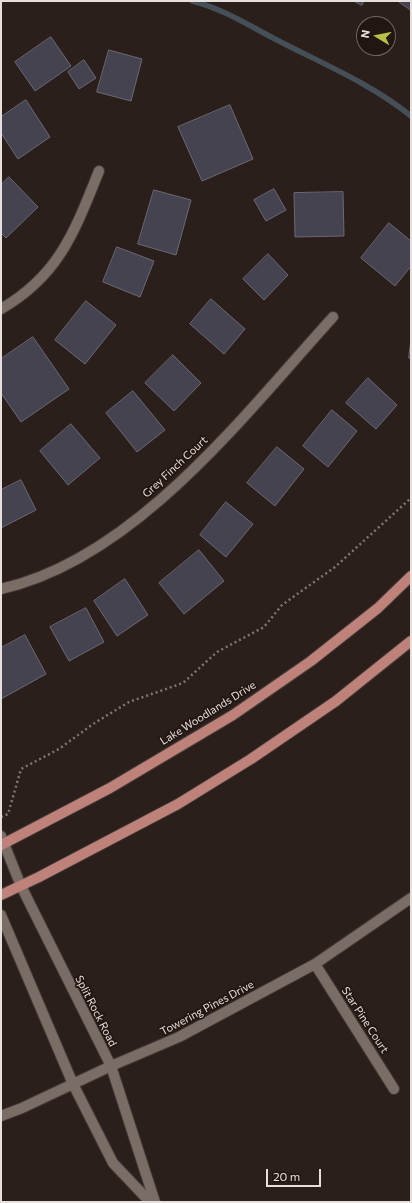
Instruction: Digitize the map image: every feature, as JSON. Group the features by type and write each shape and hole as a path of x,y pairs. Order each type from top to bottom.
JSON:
{"main road":[{"name":"Lake Woodlands Drive","path":"2,842 110,788 233,715 311,661 378,608 411,576"},
{"path":"1,894 21,886 178,804 251,759 336,701 411,641"}],"street":[{"path":"1,309 28,290 60,254 74,234 100,171"},
{"name":"Grey Finch Court","path":"1,589 43,576 74,561 136,521 205,458 333,317"},
{"name":"Split Rock Road","path":"2,842 21,886 111,1066 155,1202"},
{"name":"Towering Pines Drive","path":"1,1116 22,1108 111,1066 179,1037 315,964 411,898"},
{"path":"1,915 73,1084 113,1163 150,1202"},
{"name":"Star Pine Court","path":"315,964 394,1089"}],"path":[{"path":"1,817 8,814 21,769 59,749 93,724 129,702 183,683 217,652 264,627 282,605 335,567 411,498"}],"building":[{"path":"354,1 364,1 362,5"},
{"path":"398,1 411,1 411,10"},
{"path":"51,37 71,66 35,91 15,62"},
{"path":"109,50 142,59 131,101 97,92"},
{"path":"84,60 96,78 79,89 68,72"},
{"path":"26,100 50,137 18,159 1,133 1,117"},
{"path":"230,105 253,159 202,181 178,127"},
{"path":"9,177 38,207 6,238 1,233 1,185"},
{"path":"274,189 286,210 266,221 254,200"},
{"path":"154,190 191,200 176,255 138,244"},
{"path":"343,192 344,236 295,237 294,193"},
{"path":"389,223 411,241 411,266 395,286 361,258"},
{"path":"117,247 154,261 140,297 103,282"},
{"path":"268,254 288,275 264,300 243,279"},
{"path":"211,299 245,329 224,354 190,324"},
{"path":"86,301 116,325 85,364 55,340"},
{"path":"33,337 69,389 21,422 1,393 1,359"},
{"path":"411,340 411,359 409,358"},
{"path":"173,355 201,383 174,411 145,383"},
{"path":"368,378 397,405 376,429 346,403"},
{"path":"133,391 165,430 137,452 106,413"},
{"path":"332,410 357,431 328,467 303,446"},
{"path":"71,424 100,458 68,485 40,451"},
{"path":"277,447 304,469 275,506 247,483"},
{"path":"21,480 36,510 1,528 1,490"},
{"path":"226,502 253,524 226,557 200,535"},
{"path":"199,550 224,581 184,614 159,583"},
{"path":"125,579 148,615 117,636 94,601"},
{"path":"86,608 104,642 69,661 50,627"},
{"path":"25,635 46,674 1,699 1,648"}],"waterway":[{"path":"192,1 224,12 345,74 379,93 411,116"}]}
